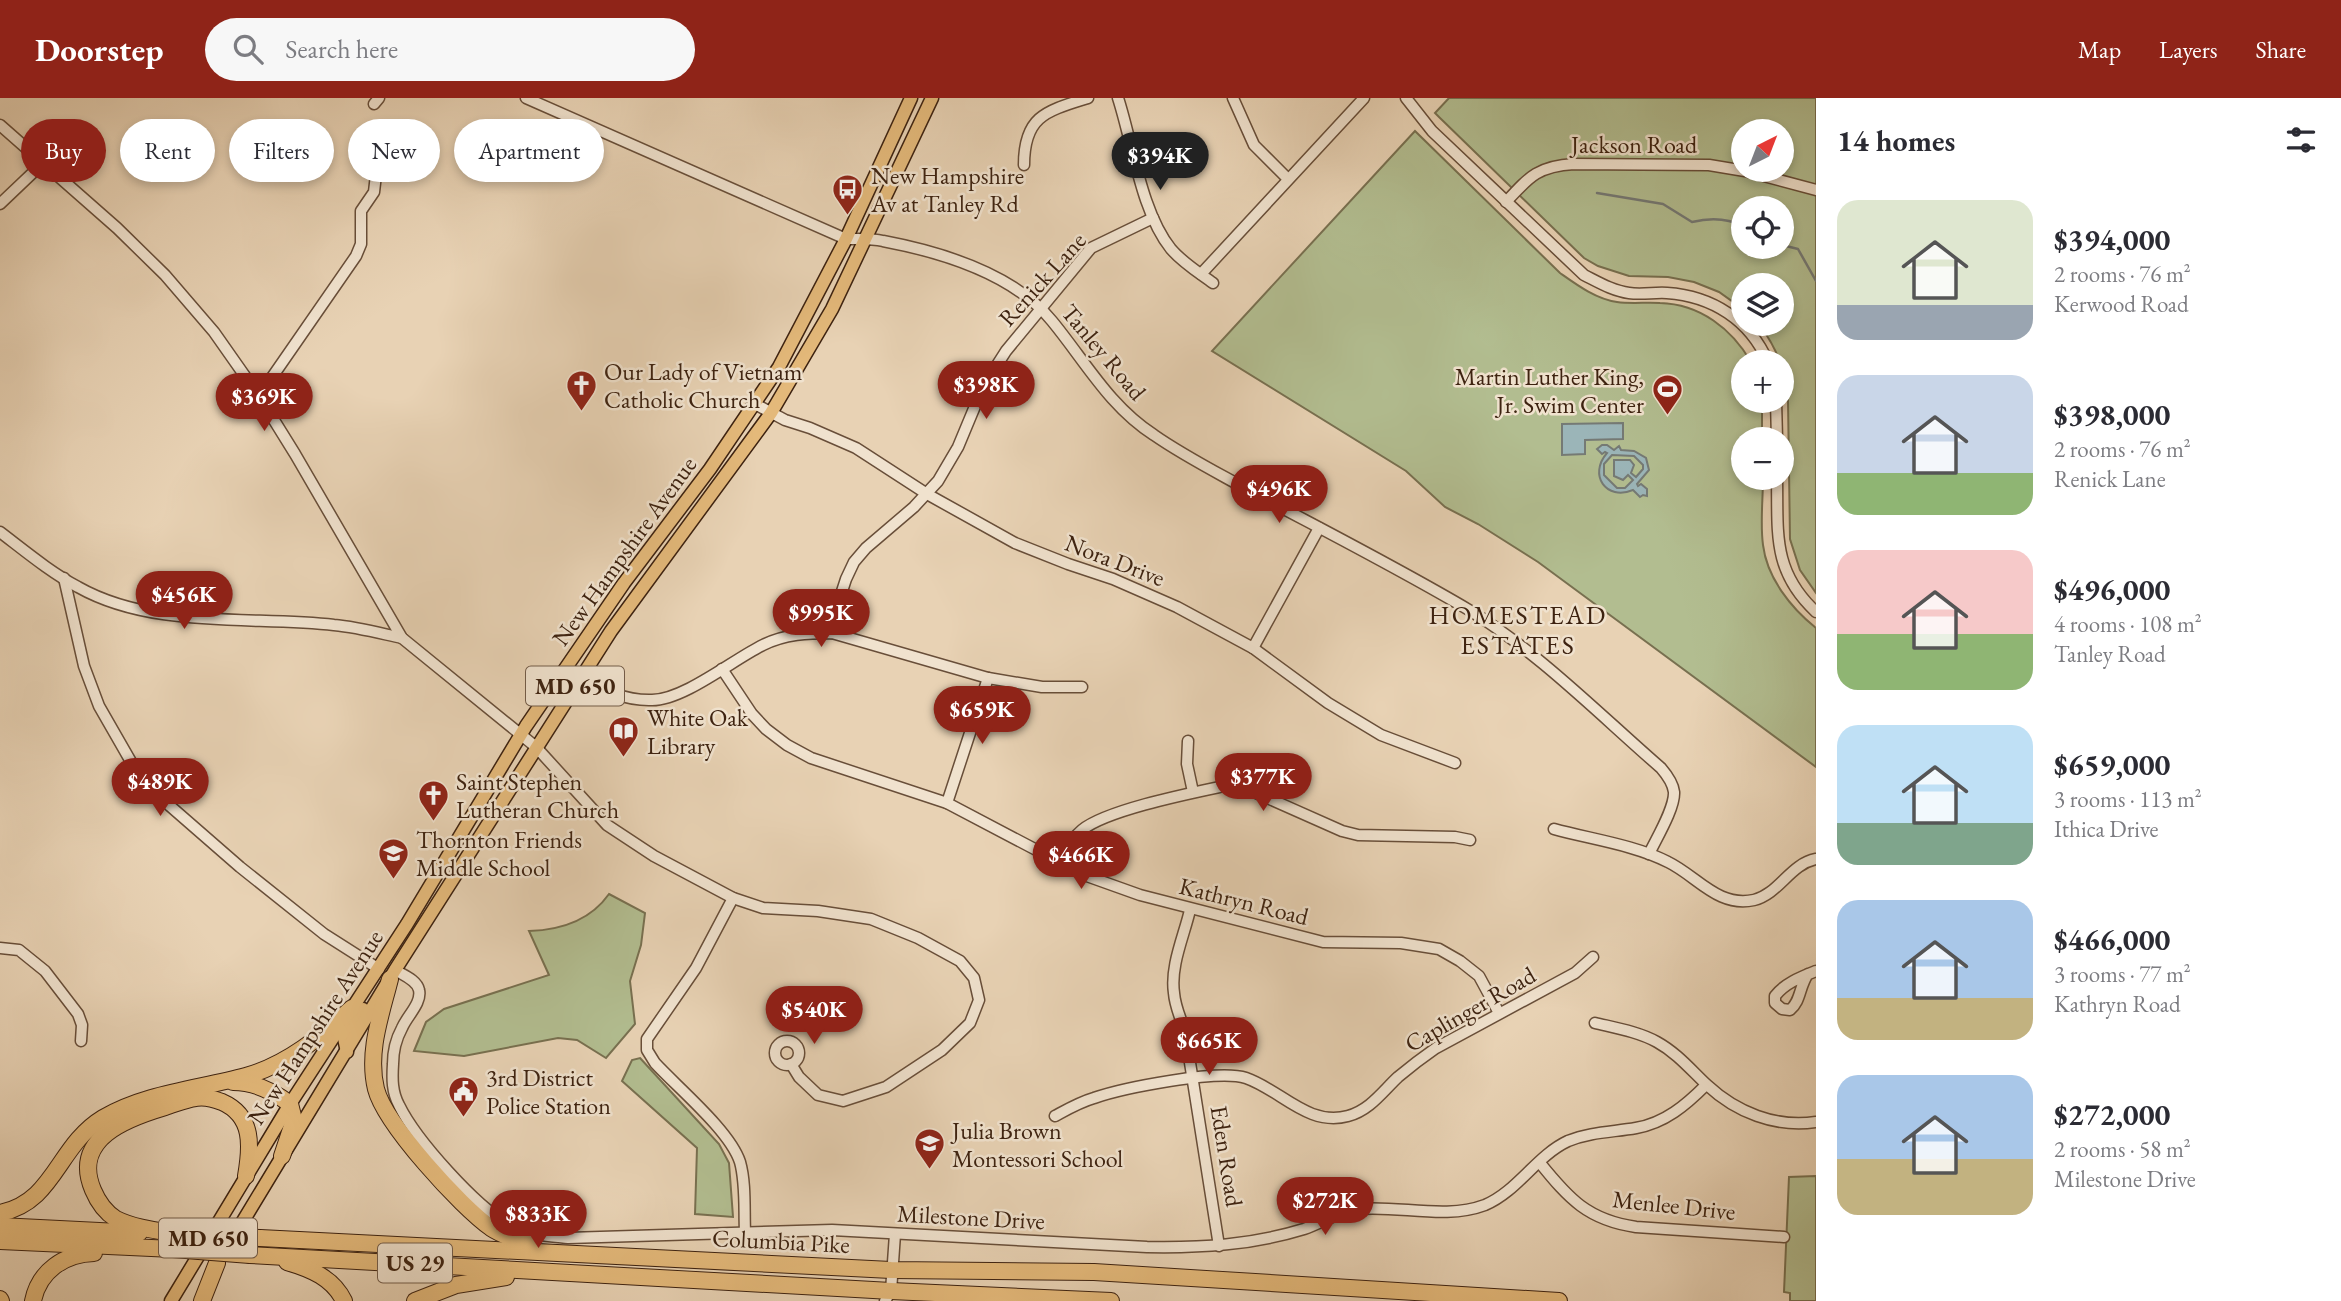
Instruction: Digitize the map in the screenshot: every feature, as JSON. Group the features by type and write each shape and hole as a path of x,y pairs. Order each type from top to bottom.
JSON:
{"highway":[{"path":"388,973 373,1058 376,1090 382,1105 399,1132 470,1210 492,1229 512,1239 553,1252"},
{"path":"0,1213 21,1206 37,1195 69,1149 83,1133 102,1119 149,1100 247,1076 294,1055 352,1008"},
{"path":"223,1081 247,1082 267,1090 289,1104 294,1120 282,1156"},
{"path":"184,1235 118,1220 105,1211 92,1187 89,1163 93,1150 107,1132 117,1124 198,1097 214,1099 230,1105 248,1129 250,1155 246,1175"},
{"name":"Columbia Pike","path":"0,1226 891,1270 1060,1272 1559,1301"},
{"name":"Columbia Pike","path":"0,1241 566,1272 891,1298 1111,1301"},
{"path":"33,1301 43,1276 61,1261 72,1256 83,1253 173,1249"},
{"path":"257,1255 302,1266 321,1275 335,1286 344,1301"},
{"path":"202,1301 218,1263"},
{"path":"415,1301 456,1285 486,1278 566,1272"},
{"path":"1056,1300 1060,1272"}],"main road":[{"name":"New Hampshire Avenue","path":"194,1301 347,1052 409,932 407,924 521,735 565,667 755,404 795,339 846,239 911,98"},
{"name":"New Hampshire Avenue","path":"171,1301 289,1104 352,1008 388,973 472,853 536,747 645,584 710,500 771,414 816,339 932,98"},
{"path":"631,574 645,584"}],"street":[{"name":"Tanley Road","path":"526,98 846,239 880,240 934,254 970,266 1022,294 1051,320 1100,386 1122,410 1152,435 1470,611 1525,650 1661,768 1671,780 1674,794 1649,854"},
{"path":"1024,165 1024,145 1030,128 1040,116 1055,108 1088,98"},
{"path":"1118,98 1145,201 1159,232 1187,265 1213,283"},
{"path":"1233,98 1254,145 1288,179"},
{"path":"1201,274 1364,98"},
{"path":"1406,98 1432,131 1584,275 1607,287 1630,293 1667,293 1716,304 1757,340 1762,350"},
{"path":"0,125 21,144"},
{"name":"Jackson Road","path":"1506,202 1538,170 1559,164 1709,165 1816,190"},
{"path":"0,204 23,182"},
{"path":"63,182 117,228 165,275 214,332 259,396 296,456 402,638 536,747 607,825 654,856 733,898 764,908 818,911 871,919 960,961 974,978 979,1000 970,1023 943,1050 886,1087 843,1101 818,1095 799,1077 791,1064"},
{"path":"259,396 356,256 361,244 361,211 374,192 375,182"},
{"name":"Renick Lane","path":"832,634 834,616 854,562 938,481 958,447 992,370 1091,248 1153,218"},
{"name":"Nora Drive","path":"755,404 771,414 856,448 927,494 1015,542 1152,596 1253,648 1328,703 1381,734 1455,763"},
{"path":"1777,490 1781,559 1800,597 1816,612"},
{"path":"1253,648 1319,528"},
{"path":"0,532 79,588 112,601 153,612 334,624 402,638"},
{"name":"Milestone Drive","path":"64,578 84,666 99,706 134,767 170,806 240,867 324,934 388,973 416,983 420,992 417,1003 402,1027 394,1049 392,1084 398,1104 408,1121 476,1202 513,1227 534,1234 568,1238 832,1230 1147,1247 1219,1246 1259,1241 1306,1228 1354,1209 1440,1212 1484,1205 1500,1197 1552,1151 1568,1142 1592,1133 1655,1123 1687,1104 1706,1085"},
{"path":"581,678 613,695 656,700 679,692 762,645 805,633 832,634 988,678 1042,687 1082,687"},
{"name":"Kathryn Road","path":"722,669 751,714 787,745 811,758 947,803 1084,876 1190,910 1323,942 1401,943 1439,949 1479,976 1499,1013"},
{"path":"947,803 988,678"},
{"path":"1188,741 1187,764 1193,792"},
{"path":"1060,861 1070,844 1090,824 1193,792 1224,786 1240,787 1342,831 1358,835 1455,837 1470,840"},
{"path":"1554,829 1649,854 1686,872 1716,895 1742,901 1755,900 1766,895 1800,866 1816,859"},
{"path":"733,898 696,968 647,1039 647,1050 655,1063 725,1136 735,1150 741,1164 745,1232"},
{"name":"Eden Road","path":"1190,910 1174,971 1173,990 1185,1031 1194,1079 1219,1246"},
{"path":"0,948 19,950 45,971 78,1014 82,1025 80,1041"},
{"name":"Caplinger Road","path":"1055,1116 1084,1101 1107,1094 1226,1076 1244,1078 1309,1113 1326,1118 1345,1117 1360,1112 1436,1048 1575,973 1593,957"},
{"path":"1595,1023 1657,1042 1734,1107 1756,1116 1793,1122 1816,1122"},
{"name":"Menlee Drive","path":"1540,1163 1579,1206 1615,1224 1784,1237"},
{"path":"891,1298 895,1234"}],"green space":[{"path":"1449,98 1816,98 1816,593 1800,570 1790,539 1789,490 1794,490 1794,427 1788,427 1788,413 1794,413 1794,350 1775,350 1767,336 1794,336 1794,273 1731,273 1731,300 1719,292 1694,282 1668,277 1629,276 1598,266 1584,258 1435,113"},
{"path":"1415,131 1560,273 1573,282 1594,295 1609,300 1622,303 1675,304 1713,320 1743,350 1731,350 1731,413 1762,413 1762,427 1731,427 1731,490 1763,490 1762,537 1769,569 1789,602 1816,628 1816,767 1538,562 1478,524 1445,507 1406,471 1212,351"},
{"path":"609,894 645,913 641,945 630,981 635,1024 606,1058 577,1040 558,1038 464,1056 414,1051 426,1022 444,1009 549,975 529,931 552,929 574,922 593,911"},
{"path":"640,1058 719,1144 729,1163 733,1217 695,1214 697,1148 622,1081 632,1060"},
{"path":"1816,1176 1816,1301 1790,1301 1790,1293 1784,1292 1789,1177"}],"water":[{"path":"1623,423 1623,439 1585,440 1585,454 1562,455 1562,424"},
{"path":"1607,445 1614,450 1619,446 1621,450 1634,451 1646,458 1649,470 1637,484 1647,489 1647,496 1640,497 1633,490 1615,492 1608,489 1603,484 1599,470 1607,453 1602,454 1597,449","holes":["1612,455 1634,456 1643,465 1636,477 1631,473 1634,465 1630,460 1614,460 1614,476 1623,480 1628,475 1633,480 1625,488 1617,488 1604,475 1604,464"]}],"waterway":[{"path":"1597,193 1663,204 1692,222 1731,221"},
{"path":"1794,248 1798,249 1816,281"}],"place":[{"name":"New Hampshire Av at Tanley Rd","path":"848,216"},
{"name":"Our Lady of Vietnam Catholic Church","path":"581,412"},
{"name":"Martin Luther King, Jr. Swim Center","path":"1667,417"},
{"name":"White Oak Library","path":"624,758"},
{"name":"Saint Stephen Lutheran Church","path":"433,822"},
{"name":"Thornton Friends Middle School","path":"393,880"},
{"name":"3rd District Police Station","path":"463,1118"},
{"name":"Julia Brown Montessori School","path":"929,1171"}],"district":[{"name":"HOMESTEAD ESTATES","path":"1518,630"}]}
